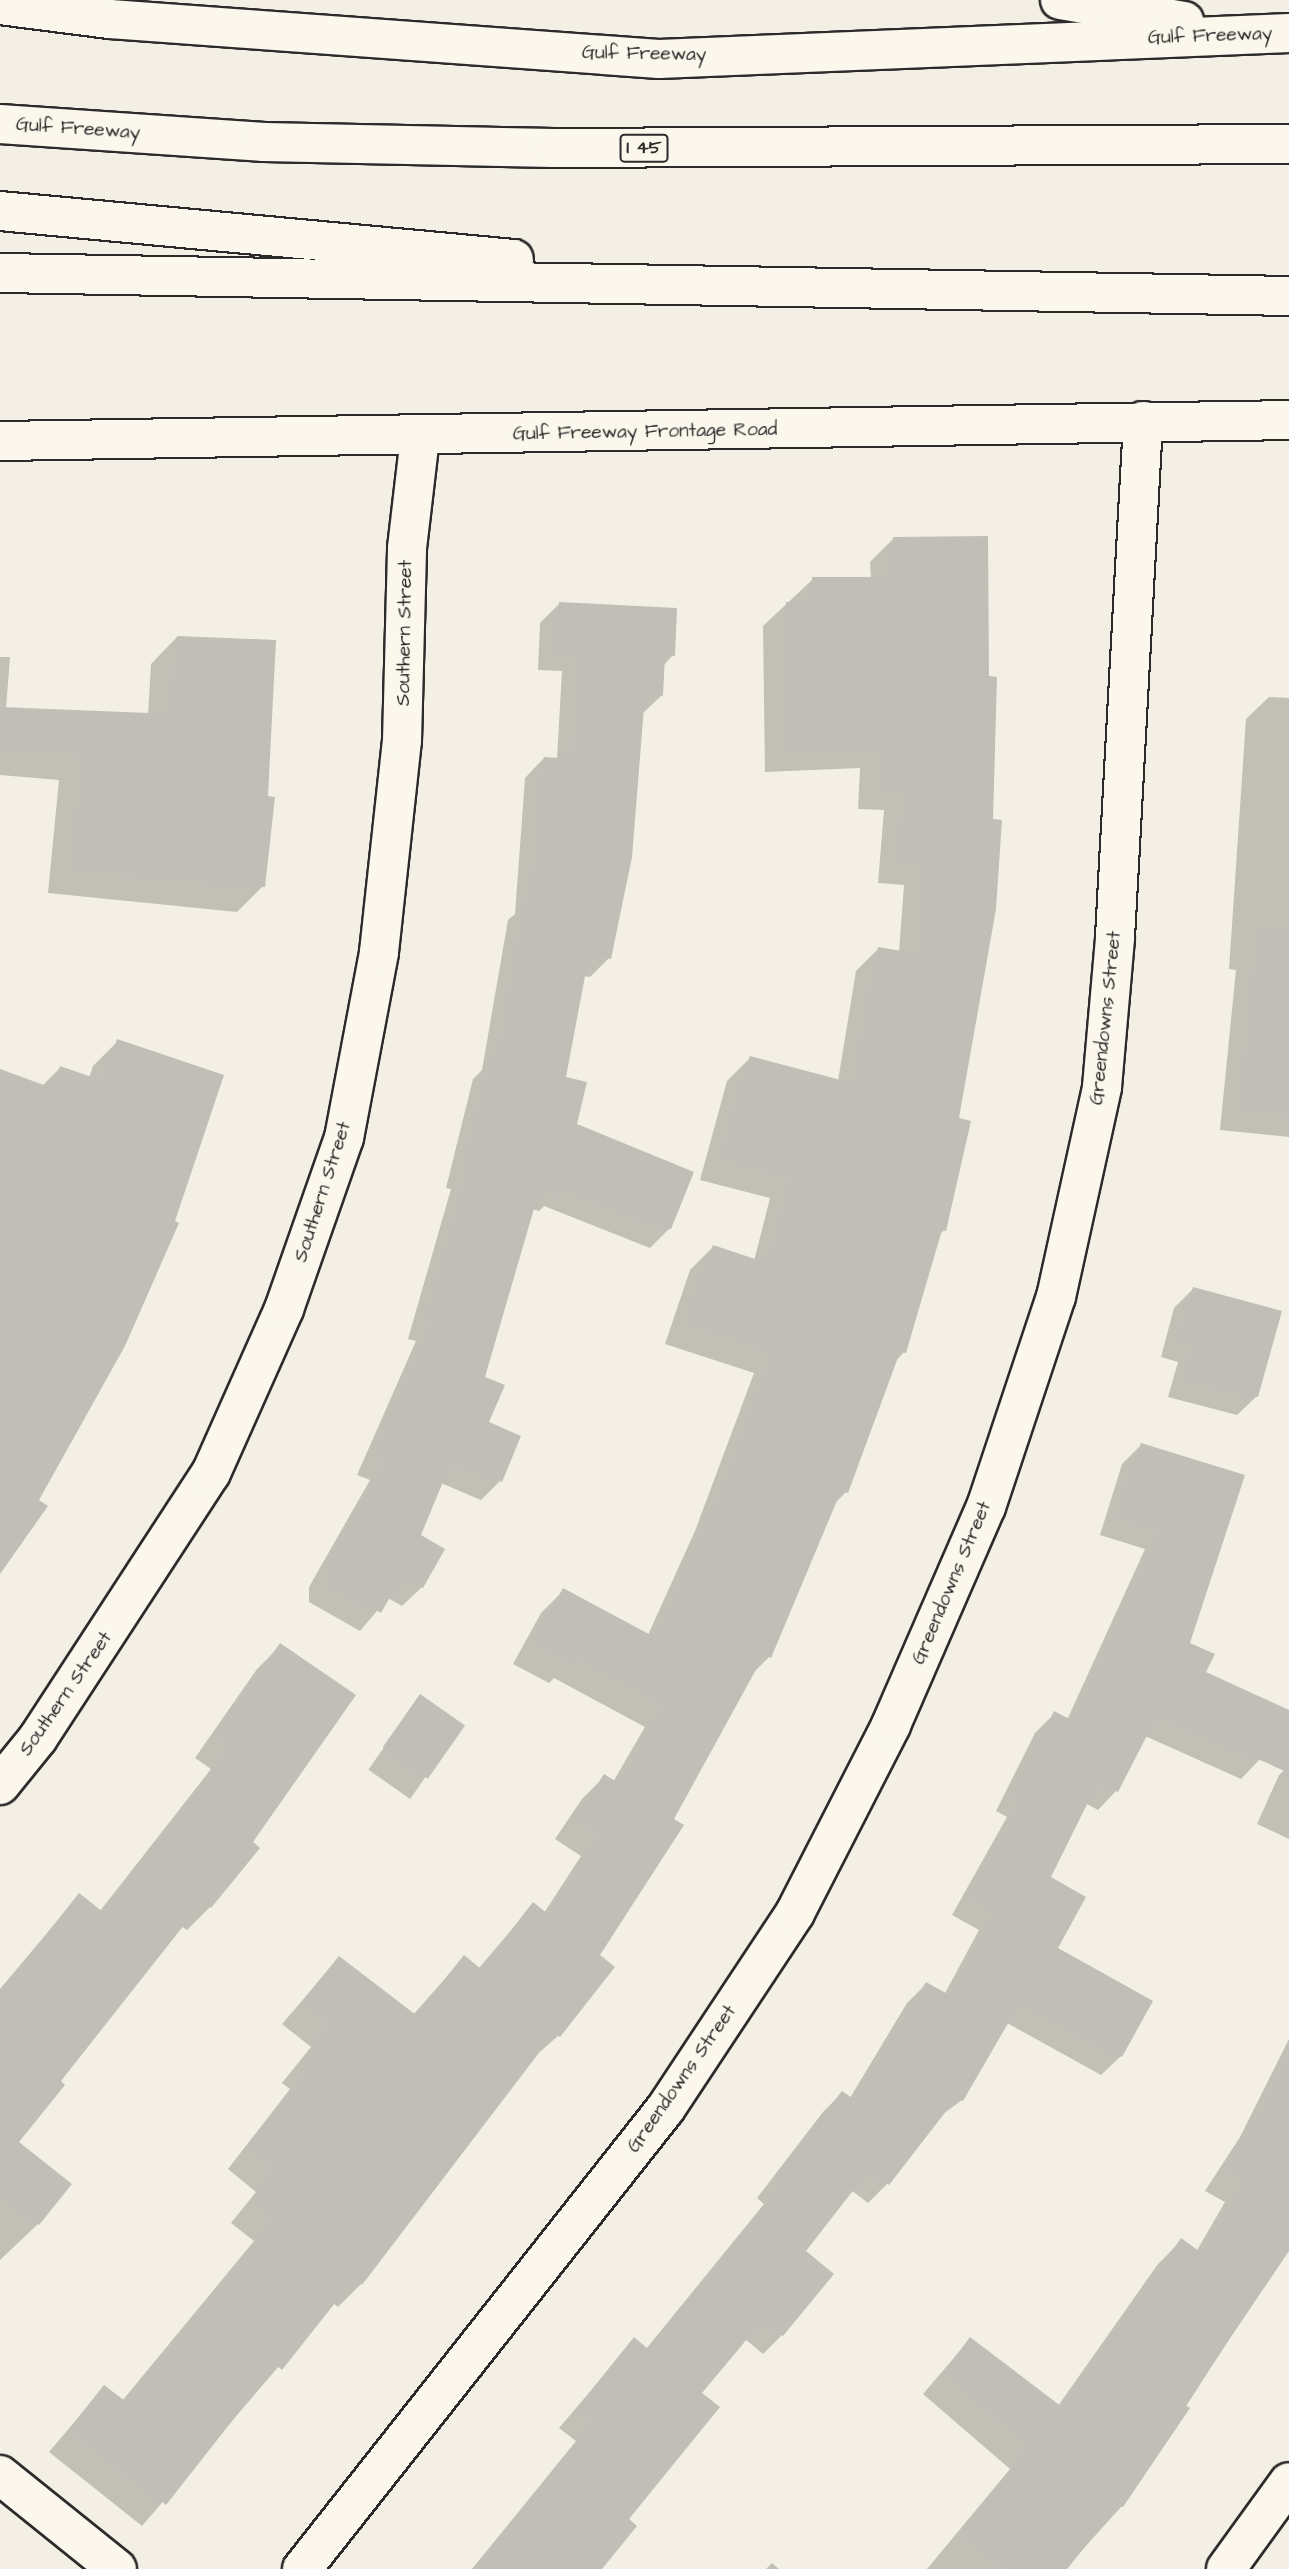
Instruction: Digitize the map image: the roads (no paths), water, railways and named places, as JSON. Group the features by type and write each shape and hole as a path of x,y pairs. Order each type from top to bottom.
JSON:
{"main road":[{"path":"1060,0 1276,33"},
{"name":"Gulf Freeway","path":"0,5 110,19 659,59 1276,33"},
{"name":"Gulf Freeway","path":"0,124 264,142 554,148 1289,144"},
{"path":"0,211 817,287"},
{"path":"0,273 1289,296"},
{"name":"Gulf Freeway Frontage Road","path":"0,441 420,437 1289,420"},
{"name":"Greendowns Street","path":"302,2569 666,2108 795,1913 891,1725 986,1507 1056,1297 1102,1087 1116,923 1143,421"},
{"name":"Southern Street","path":"0,1785 45,1727 211,1472 284,1309 344,1138 379,952 402,741 407,548 420,437"},
{"path":"0,2475 117,2569"},
{"path":"1226,2569 1289,2482"}]}
